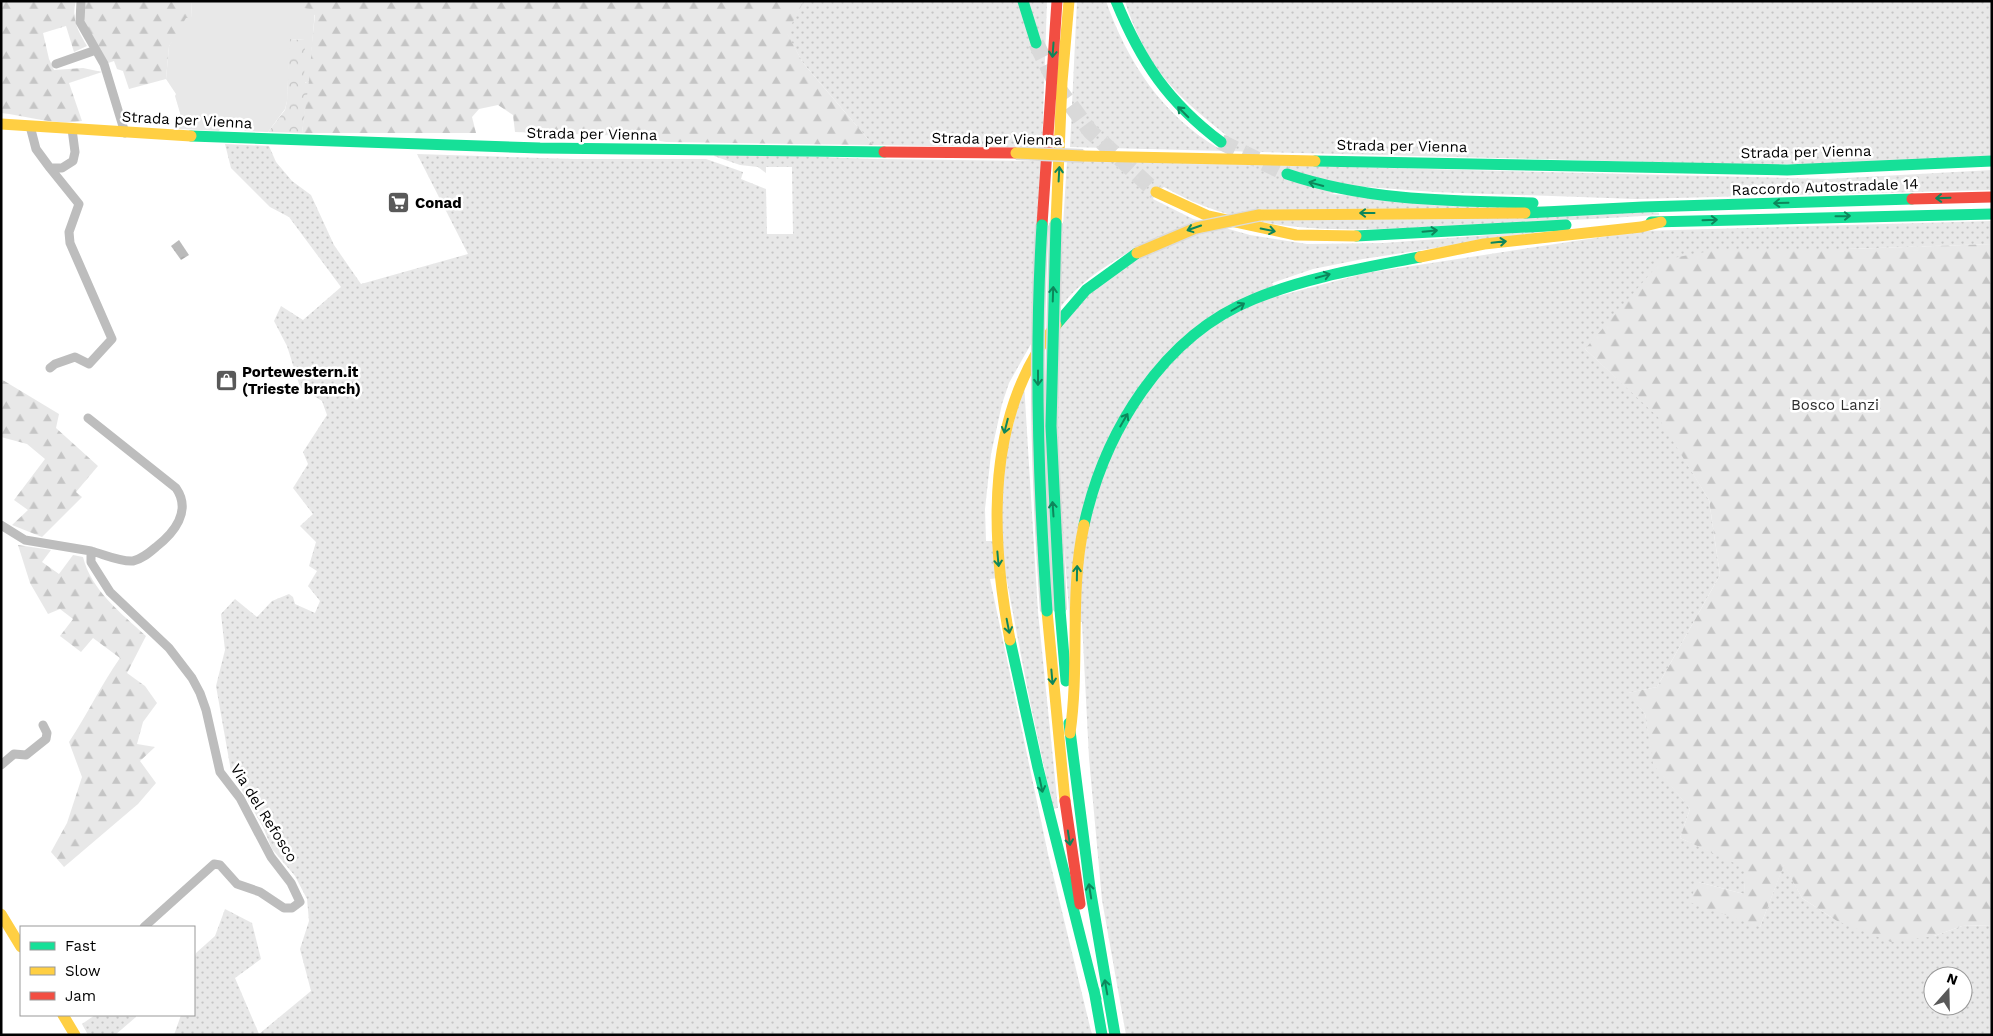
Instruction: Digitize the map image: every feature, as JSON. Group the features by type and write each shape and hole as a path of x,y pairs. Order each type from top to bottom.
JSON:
{"main road":[{"path":"1023,1 1036,43"},
{"path":"1057,1 1042,224 1037,428 1039,501 1047,611 1067,823 1102,1035"},
{"path":"1069,1 1062,82 1050,426 1060,610 1070,733 1088,879 1115,1035"},
{"path":"1116,1 1140,56 1154,77 1184,113 1221,142"},
{"name":"Strada per Vienna","path":"1,124 216,138 540,148 1016,154 1787,170 1992,161"},
{"path":"1287,174 1311,184 1338,190 1398,197 1643,207"},
{"path":"1156,192 1208,216 1296,235 1368,236 1448,230 1661,222"},
{"name":"Raccordo Autostradale 14","path":"1643,207 1992,197"},
{"path":"1096,999 1056,851 1018,680 1000,578 996,491 1001,448 1013,402 1027,368 1050,330 1086,290 1105,274 1138,253 1175,234 1202,225 1259,214 1542,214 1643,207"},
{"name":"Raccordo Autostradale 14","path":"1661,222 1992,214"},
{"path":"1070,733 1075,700 1078,553 1084,520 1098,471 1131,408 1162,366 1197,333 1253,299 1332,274 1484,244 1641,228 1661,222"},
{"path":"1,914 20,944"},
{"path":"64,1016 75,1035"}],"street":[{"path":"81,1 80,22 104,64 125,133"},
{"path":"56,64 96,50"},
{"path":"30,126 36,149 78,204 69,232 71,248 112,339 89,364 75,356 50,368"},
{"path":"50,168 62,168 73,161 76,152 72,129"},
{"path":"1,525 25,540 91,551 131,561 143,558 170,537 183,513 180,493 88,418"},
{"name":"Via del Refosco","path":"91,551 90,562 104,584 169,648 182,663 200,693 211,727 220,772 240,798 271,857 291,883 300,902 296,906 284,908 265,894 237,884 220,865 214,864 145,926"},
{"path":"1,764 14,754 26,755 46,739 47,734 42,725"}],"green space":[{"path":"1,1 76,1 75,19 78,30 87,46 74,52 66,26 43,33 49,59 54,70 83,68 102,72 69,83 82,121 62,122 1,113"},
{"path":"86,1 192,1 191,19 169,46 166,79 129,89 123,71 117,69 114,61 108,63 86,26 84,9"},
{"path":"192,1 287,1 287,5 315,10 309,81 304,83 305,40 290,39 287,101 285,109 268,132 245,131 243,128 221,128 219,131 179,129 180,113 176,94 166,79 169,46 186,18 191,18"},
{"path":"206,1 804,1 787,33 803,63 873,145 666,142 628,136 515,132 513,115 498,105 479,109 472,117 476,133 302,133 315,15"},
{"path":"804,1 1047,1 1042,148 873,145 803,63 786,32"},
{"path":"1077,1 1106,1 1124,45 1149,85 1180,120 1218,148 1226,135 1183,99 1156,67 1140,39 1125,1 1992,1 1992,157 1831,164 1727,164 1070,147"},
{"path":"289,39 305,40 305,83 309,81 302,133 268,132 285,110"},
{"path":"225,144 269,146 276,162 292,181 311,195 334,245 361,284 468,254 417,154 574,159 706,159 743,172 741,179 766,189 767,234 793,234 792,167 766,167 766,173 758,167 740,165 714,156 716,153 874,159 1042,161 1031,344 1009,383 1002,404 991,454 985,509 986,541 997,541 1005,456 1024,383 1038,612 1058,808 1053,809 1006,577 990,579 1048,854 1092,1035 174,1035 181,1016 195,1016 196,953 215,936 225,909 252,923 261,959 235,978 259,1034 311,991 300,949 309,921 307,899 295,876 272,849 263,827 231,771 216,686 225,650 221,614 235,599 257,617 272,601 289,594 293,597 295,604 315,613 320,601 308,586 317,571 309,566 316,542 300,526 313,514 293,488 308,464 303,452 327,415 322,401 300,387 287,346 274,321 281,306 303,320 341,287 289,217 270,207 231,168"},
{"path":"1067,160 1828,179 1992,170 1992,190 1637,199 1435,192 1367,187 1329,194 1659,213 1659,215 1388,229 1311,228 1273,224 1236,216 1200,204 1164,187 1156,192 1153,199 1193,219 1250,235 1307,244 1384,243 1554,230 1363,259 1313,269 1272,283 1279,296 1366,273 1641,231 1992,221 1992,244 1848,249 1721,249 1585,349 1659,417 1709,500 1720,575 1657,687 1628,693 1645,714 1654,764 1690,809 1680,838 1746,867 1744,894 1698,882 1760,927 1784,864 1802,898 1837,921 1934,936 1962,926 1992,925 1992,1035 1126,1035 1102,900 1089,758 1082,622 1070,622 1057,460 1057,324 1134,249 1103,268 1066,300 1058,310"},
{"name":"Bosco Lanzi","path":"1992,244 1992,925 1962,926 1934,936 1891,942 1837,921 1802,898 1784,865 1760,927 1689,902 1698,882 1744,894 1745,868 1680,838 1690,809 1653,764 1645,714 1627,693 1657,687 1720,575 1709,500 1658,417 1585,349 1662,260 1721,249 1848,249"},
{"path":"1,379 59,414 56,428 98,466 76,492 82,497 42,537 12,525 28,510 14,500 45,459 27,444 1,437"},
{"path":"18,545 51,550 42,562 59,574 73,555 83,557 87,569 100,590 117,610 146,636 127,673 145,686 157,703 143,722 137,744 155,747 140,761 156,783 138,804 64,867 51,852 67,823 82,777 69,742 120,658 93,638 81,652 60,636 73,619 60,609 48,614 30,583"},
{"path":"94,1016 136,1016 115,1035 88,1035 82,1024"}],"water":[{"path":"179,240 189,255 181,260 171,246"}],"tunnel":[{"path":"1036,43 1058,88 1090,131 1156,192"},
{"path":"1221,142 1287,174"}],"traffic: fast":[{"path":"1023,1 1036,43"},
{"path":"1116,1 1146,62 1158,79 1186,112 1221,142"},
{"path":"191,136 540,148 884,152"},
{"path":"1315,161 1787,170 1992,161"},
{"path":"1287,174 1347,190 1378,195 1439,200 1533,203"},
{"path":"1525,213 1643,207 1912,199"},
{"path":"1651,222 1992,214"},
{"path":"1056,223 1051,426 1060,610"},
{"path":"1042,225 1038,322 1038,418 1047,611"},
{"path":"1356,236 1566,225"},
{"path":"1056,325 1086,290 1137,253"},
{"path":"1084,525 1093,490 1106,456 1122,423 1142,391 1165,363 1191,337 1221,316 1274,291 1336,274 1420,257"},
{"path":"1060,610 1066,681"},
{"path":"1010,640 1038,768 1096,999"},
{"path":"1069,723 1090,888 1115,1035"},
{"path":"1094,990 1102,1035"}],"traffic: slow":[{"path":"1056,223 1062,82 1069,1"},
{"path":"1,124 191,136"},
{"path":"1016,153 1083,156"},
{"path":"1083,156 1315,161"},
{"path":"1156,192 1208,216 1296,235 1356,236"},
{"path":"1259,215 1525,213"},
{"path":"1137,253 1196,228 1259,215"},
{"path":"1420,257 1484,244 1641,227 1661,222"},
{"path":"1010,640 1003,600 999,559 997,517 999,476 1005,436 1016,397 1033,359 1056,325"},
{"path":"1070,733 1073,707 1077,576 1084,525"},
{"path":"1047,611 1065,801"},
{"path":"1,914 20,945"},
{"path":"64,1016 75,1035"}],"traffic: jam":[{"path":"1042,225 1057,1"},
{"path":"884,152 1016,153"},
{"path":"1912,199 1992,197"},
{"path":"1065,801 1080,904"}],"place":[{"name":"Conad","path":"399,203"},
{"name":"Portewestern.it (Trieste branch)","path":"226,381"}]}
